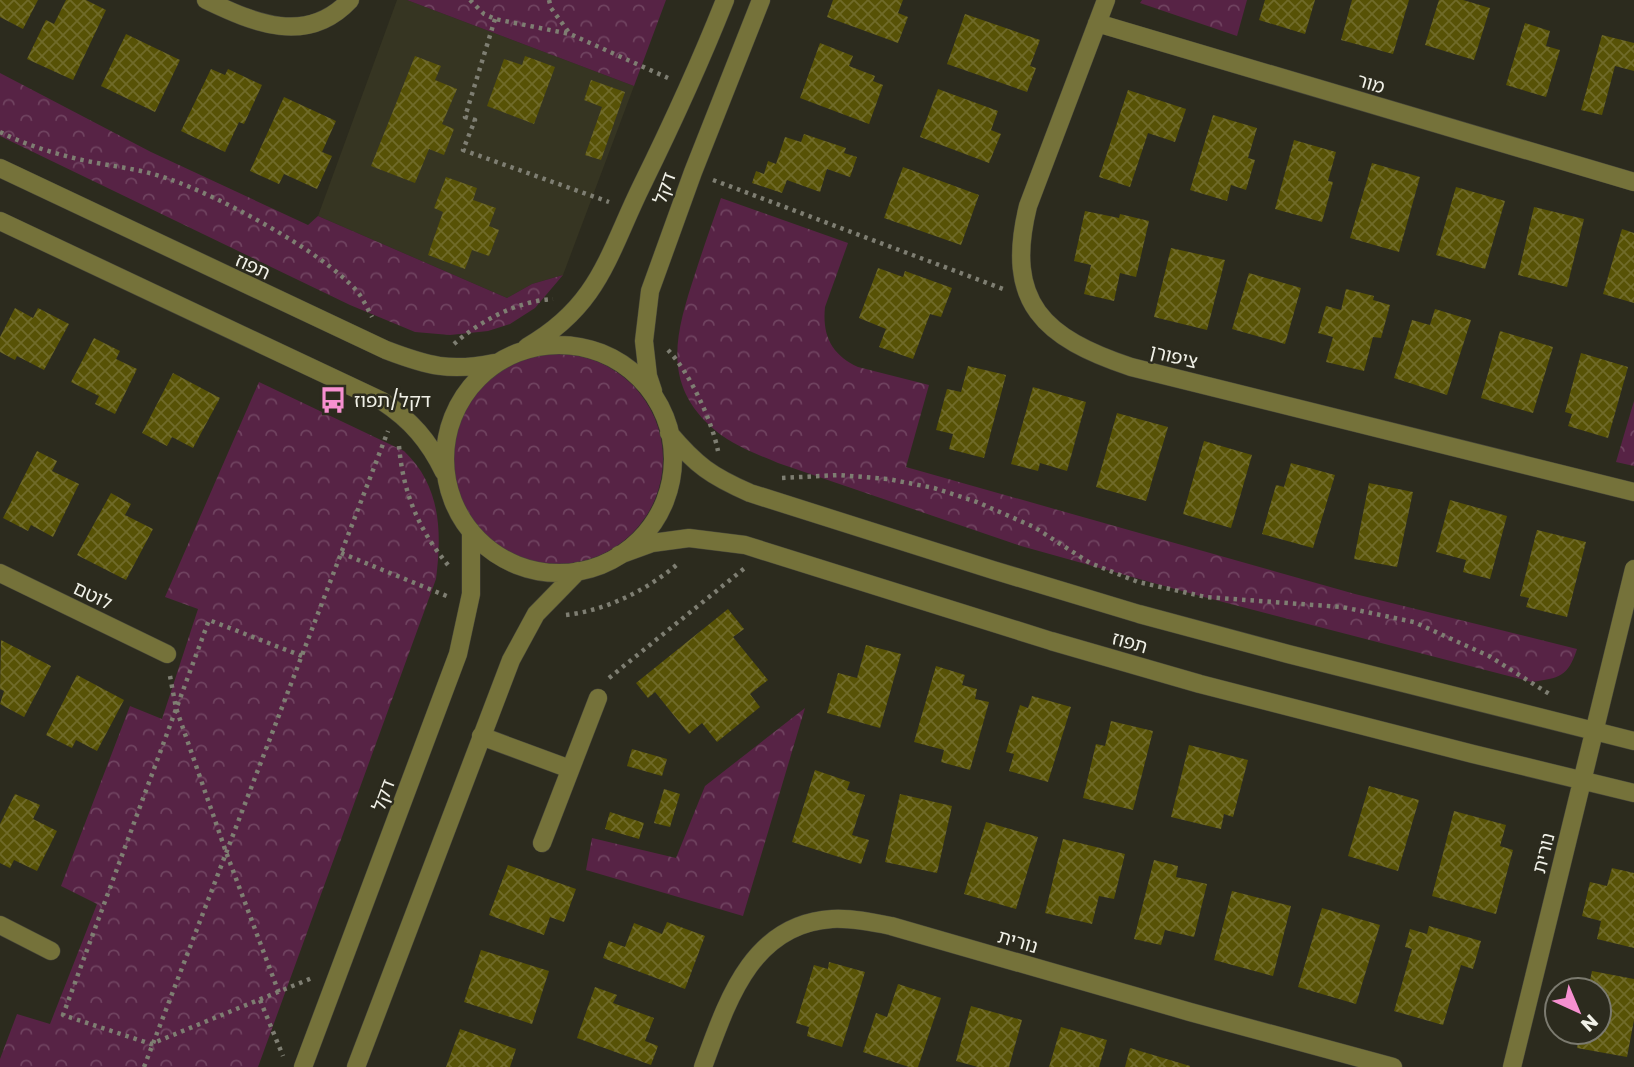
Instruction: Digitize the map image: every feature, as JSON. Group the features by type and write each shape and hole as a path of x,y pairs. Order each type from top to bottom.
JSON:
{"street":[{"path":"206,0 248,19 277,27 303,26 326,19 350,0"},
{"name":"דקל","path":"517,352 551,331 585,298 610,260 630,209 690,86 725,0"},
{"name":"דקל","path":"655,398 645,358 646,308 692,172 761,0"},
{"name":"ציפורן","path":"1105,0 1028,206 1022,230 1021,265 1030,299 1044,320 1066,339 1094,355 1131,367 1634,492"},
{"name":"מור","path":"1097,23 1634,182"},
{"name":"תפוז","path":"0,169 386,350 433,366 465,369 498,362"},
{"path":"0,221 396,410 424,438 447,479"},
{"path":"561,345 583,347 604,354 632,372 655,398 665,417 673,460 663,503 645,531 619,555 599,565 556,573 513,564 494,553 471,531 452,500 445,457 447,435 454,414 464,394 480,377 498,362 517,352 539,346 561,345"},
{"name":"תפוז","path":"669,433 692,459 724,482 750,493 1127,610 1288,654 1634,741"},
{"name":"דקל","path":"303,1067 458,654 470,600 471,531"},
{"name":"תפוז","path":"619,555 670,539 707,538 745,544 1137,666 1634,793"},
{"path":"1594,732 1634,569"},
{"path":"356,1067 510,660 549,598 578,571"},
{"name":"לוטם","path":"0,573 167,654"},
{"path":"542,843 598,698"},
{"name":"נורית","path":"1512,1067 1594,732"},
{"path":"481,736 570,769"},
{"name":"נורית","path":"702,1067 736,986 757,955 781,935 806,923 833,919 862,920 891,926 1393,1067"},
{"path":"0,925 51,951"}],"path":[{"path":"470,0 495,19 570,34 690,86"},
{"path":"549,0 551,8 570,34"},
{"path":"495,19 465,117 475,120 463,150 630,209"},
{"path":"0,132 72,158 126,166 170,179 252,219 316,256 355,289 365,303 386,350"},
{"path":"692,172 1030,299"},
{"path":"433,366 441,355 472,328 512,309 540,300 585,298"},
{"path":"645,325 672,354 693,387 717,445 724,482"},
{"path":"144,1067 396,410"},
{"path":"396,410 402,477 414,510 432,546 470,600"},
{"path":"775,479 839,475 888,479 934,488 977,502 1034,527 1090,563 1138,582 1206,597 1342,607 1414,622 1489,656 1557,699"},
{"path":"534,618 574,614 610,605 663,577 707,538"},
{"path":"598,698 605,681 766,551"},
{"path":"341,552 470,600"},
{"path":"302,656 209,620 63,1015 153,1044 341,965"},
{"path":"167,654 176,708 279,993"},
{"path":"260,1000 288,1067"}],"shaded area":[{"path":"397,0 407,0 634,86 563,275 532,284 507,298 318,216"}],"green space":[{"path":"407,0 666,0 634,86"},
{"path":"1142,0 1247,0 1237,36 1140,3"},
{"path":"0,73 151,152 308,225 318,216 507,298 532,284 563,275 535,308 510,324 488,331 450,335 415,332 350,305 0,136"},
{"path":"721,198 848,243 825,307 827,336 841,357 858,367 929,385 906,467 1355,594 1577,649 1574,658 1566,671 1556,677 1532,682 1200,596 1021,546 778,463 738,445 716,431 698,414 687,396 677,358 678,338 688,296"},
{"path":"558,354 598,362 632,385 655,419 663,459 655,499 632,533 598,556 558,564 518,556 484,533 461,499 453,459 461,419 484,385 518,362"},
{"path":"259,382 404,451 416,465 432,494 439,544 436,579 258,1067 0,1067 0,1059 17,1014 50,1024 97,904 61,886 130,706 162,719 198,609 165,597"},
{"path":"1634,401 1634,466 1616,462"},
{"path":"805,708 743,916 586,870 592,838 676,858 705,786"}],"building":[{"path":"0,0 38,0 23,29 0,17"},
{"path":"66,0 86,0 106,10 73,80 27,59 46,20 54,24"},
{"path":"833,0 903,0 898,13 908,17 898,43 827,17"},
{"path":"1265,0 1315,0 1305,34 1259,20"},
{"path":"1352,0 1409,0 1393,54 1341,40"},
{"path":"1439,0 1463,0 1490,8 1474,60 1425,45"},
{"path":"965,14 1040,40 1030,66 1036,68 1027,92 947,64"},
{"path":"1525,23 1550,31 1546,46 1560,50 1546,97 1506,85"},
{"path":"126,34 180,60 155,112 101,86"},
{"path":"1602,35 1634,43 1634,71 1615,66 1602,115 1581,110"},
{"path":"820,43 853,56 849,66 875,76 873,81 883,85 869,124 800,98"},
{"path":"415,56 441,66 435,80 457,89 442,124 454,129 444,155 429,149 415,183 371,166"},
{"path":"525,56 555,67 534,124 487,106 504,59 522,65"},
{"path":"211,69 225,75 228,69 262,85 244,124 239,122 225,152 181,131"},
{"path":"591,80 625,92 601,160 585,155 602,107 584,100"},
{"path":"938,89 998,111 991,130 1001,134 989,163 920,137"},
{"path":"1128,90 1186,109 1175,142 1148,133 1130,187 1099,177"},
{"path":"284,97 336,121 322,152 332,156 317,189 284,174 279,184 250,171"},
{"path":"1213,115 1257,128 1248,158 1255,160 1246,190 1231,185 1227,201 1190,190"},
{"path":"804,134 846,148 844,153 857,157 850,177 827,169 820,192 787,180 782,193 752,183 756,171 764,174 768,161 776,164 785,137 801,142"},
{"path":"1294,140 1336,152 1328,181 1333,182 1322,222 1275,209"},
{"path":"1372,163 1420,177 1399,252 1350,238"},
{"path":"903,167 979,195 961,245 884,218"},
{"path":"446,177 477,188 473,200 496,208 489,226 499,230 489,256 472,250 465,269 428,255 443,212 434,208"},
{"path":"1456,187 1505,201 1485,269 1436,255"},
{"path":"1534,207 1584,219 1567,287 1518,275"},
{"path":"1085,211 1119,218 1120,214 1149,221 1136,277 1120,273 1114,301 1084,294 1091,265 1074,261"},
{"path":"1622,229 1634,233 1634,303 1603,294"},
{"path":"1171,248 1225,260 1207,330 1154,317"},
{"path":"878,268 903,277 905,271 952,288 941,317 930,314 913,359 879,347 886,329 859,318"},
{"path":"1249,273 1301,288 1285,344 1232,329"},
{"path":"1346,289 1374,296 1373,300 1390,305 1381,338 1373,337 1364,371 1326,362 1333,337 1318,333 1326,306 1341,310"},
{"path":"15,308 33,318 38,308 69,324 44,370 17,356 15,360 0,352 0,337"},
{"path":"1435,309 1471,320 1447,395 1394,378 1412,320 1430,325"},
{"path":"1500,331 1553,347 1533,413 1481,398"},
{"path":"94,338 120,351 116,359 137,369 115,414 95,404 99,396 71,382"},
{"path":"1581,353 1628,367 1608,438 1568,426 1572,414 1565,412"},
{"path":"968,366 1006,375 984,458 949,449 953,434 936,430 947,389 961,392"},
{"path":"173,373 220,398 193,448 172,437 167,446 142,433"},
{"path":"1033,387 1086,402 1067,471 1040,463 1038,471 1011,464"},
{"path":"1117,413 1168,427 1146,501 1096,487"},
{"path":"1204,441 1252,455 1231,528 1183,514"},
{"path":"37,451 57,461 52,471 79,484 53,537 31,525 28,531 3,518"},
{"path":"1291,463 1335,475 1313,548 1262,534 1276,485 1284,487"},
{"path":"1369,483 1413,492 1397,567 1354,559"},
{"path":"111,493 131,504 125,515 153,529 126,580 77,555"},
{"path":"1450,500 1507,516 1490,579 1463,572 1466,560 1436,552"},
{"path":"1537,530 1586,542 1567,617 1526,607 1529,598 1520,596"},
{"path":"728,609 744,629 733,637 768,680 750,694 760,707 717,742 702,723 689,734 655,692 648,698 636,683"},
{"path":"1,640 51,666 24,717 0,704 4,691 0,689"},
{"path":"866,645 901,654 880,728 827,713 838,673 857,678"},
{"path":"936,666 965,675 962,685 977,689 975,699 989,702 970,770 941,762 944,750 914,742"},
{"path":"77,675 124,700 97,751 76,740 72,748 46,735"},
{"path":"1032,696 1071,707 1048,782 1009,771 1014,754 1006,752 1020,705 1028,708"},
{"path":"1111,721 1153,731 1133,810 1083,798 1096,744 1105,746"},
{"path":"1189,745 1248,760 1233,817 1224,814 1221,829 1171,817"},
{"path":"632,749 667,759 662,776 627,766"},
{"path":"815,770 850,782 847,790 865,795 852,835 869,840 861,864 792,842"},
{"path":"1369,786 1419,800 1398,871 1348,856"},
{"path":"664,789 680,794 670,827 654,823"},
{"path":"15,794 40,805 33,819 57,831 37,871 14,860 10,868 0,863 0,824"},
{"path":"900,794 952,806 937,873 885,862"},
{"path":"1454,811 1506,825 1500,846 1513,850 1496,914 1432,896"},
{"path":"610,812 644,823 639,839 605,829"},
{"path":"986,822 1038,837 1016,909 964,894"},
{"path":"1063,839 1125,854 1114,899 1099,896 1092,924 1045,913"},
{"path":"1154,860 1178,866 1176,877 1207,884 1194,937 1165,930 1161,945 1134,939"},
{"path":"508,865 576,889 564,922 550,917 544,935 489,915"},
{"path":"1612,868 1634,873 1634,948 1597,939 1601,921 1582,916 1590,882 1607,886"},
{"path":"1232,891 1291,906 1273,976 1214,960"},
{"path":"1322,908 1380,925 1356,1004 1298,987"},
{"path":"667,922 705,936 685,989 603,958 609,941 625,947 634,923 662,934"},
{"path":"1429,926 1481,941 1473,969 1461,965 1443,1025 1394,1011 1412,949 1405,947 1410,929 1427,934"},
{"path":"481,950 549,971 532,1024 464,1002"},
{"path":"829,962 865,972 842,1047 807,1036 809,1027 796,1023 814,965 828,969"},
{"path":"1592,971 1634,979 1634,1020 1627,1057 1577,1048 1613,1046 1613,976 1591,976"},
{"path":"898,984 941,998 918,1067 909,1067 863,1052 876,1013 887,1017"},
{"path":"595,987 617,995 613,1003 654,1018 645,1041 658,1046 651,1065 577,1038"},
{"path":"971,1006 1022,1020 1009,1067 978,1067 956,1061"},
{"path":"1061,1027 1107,1040 1099,1067 1049,1067"},
{"path":"460,1029 516,1049 510,1067 446,1067"},
{"path":"1130,1048 1190,1066 1190,1067 1125,1067"}],"place":[{"name":"דקל/תפוז","path":"333,400"}]}
